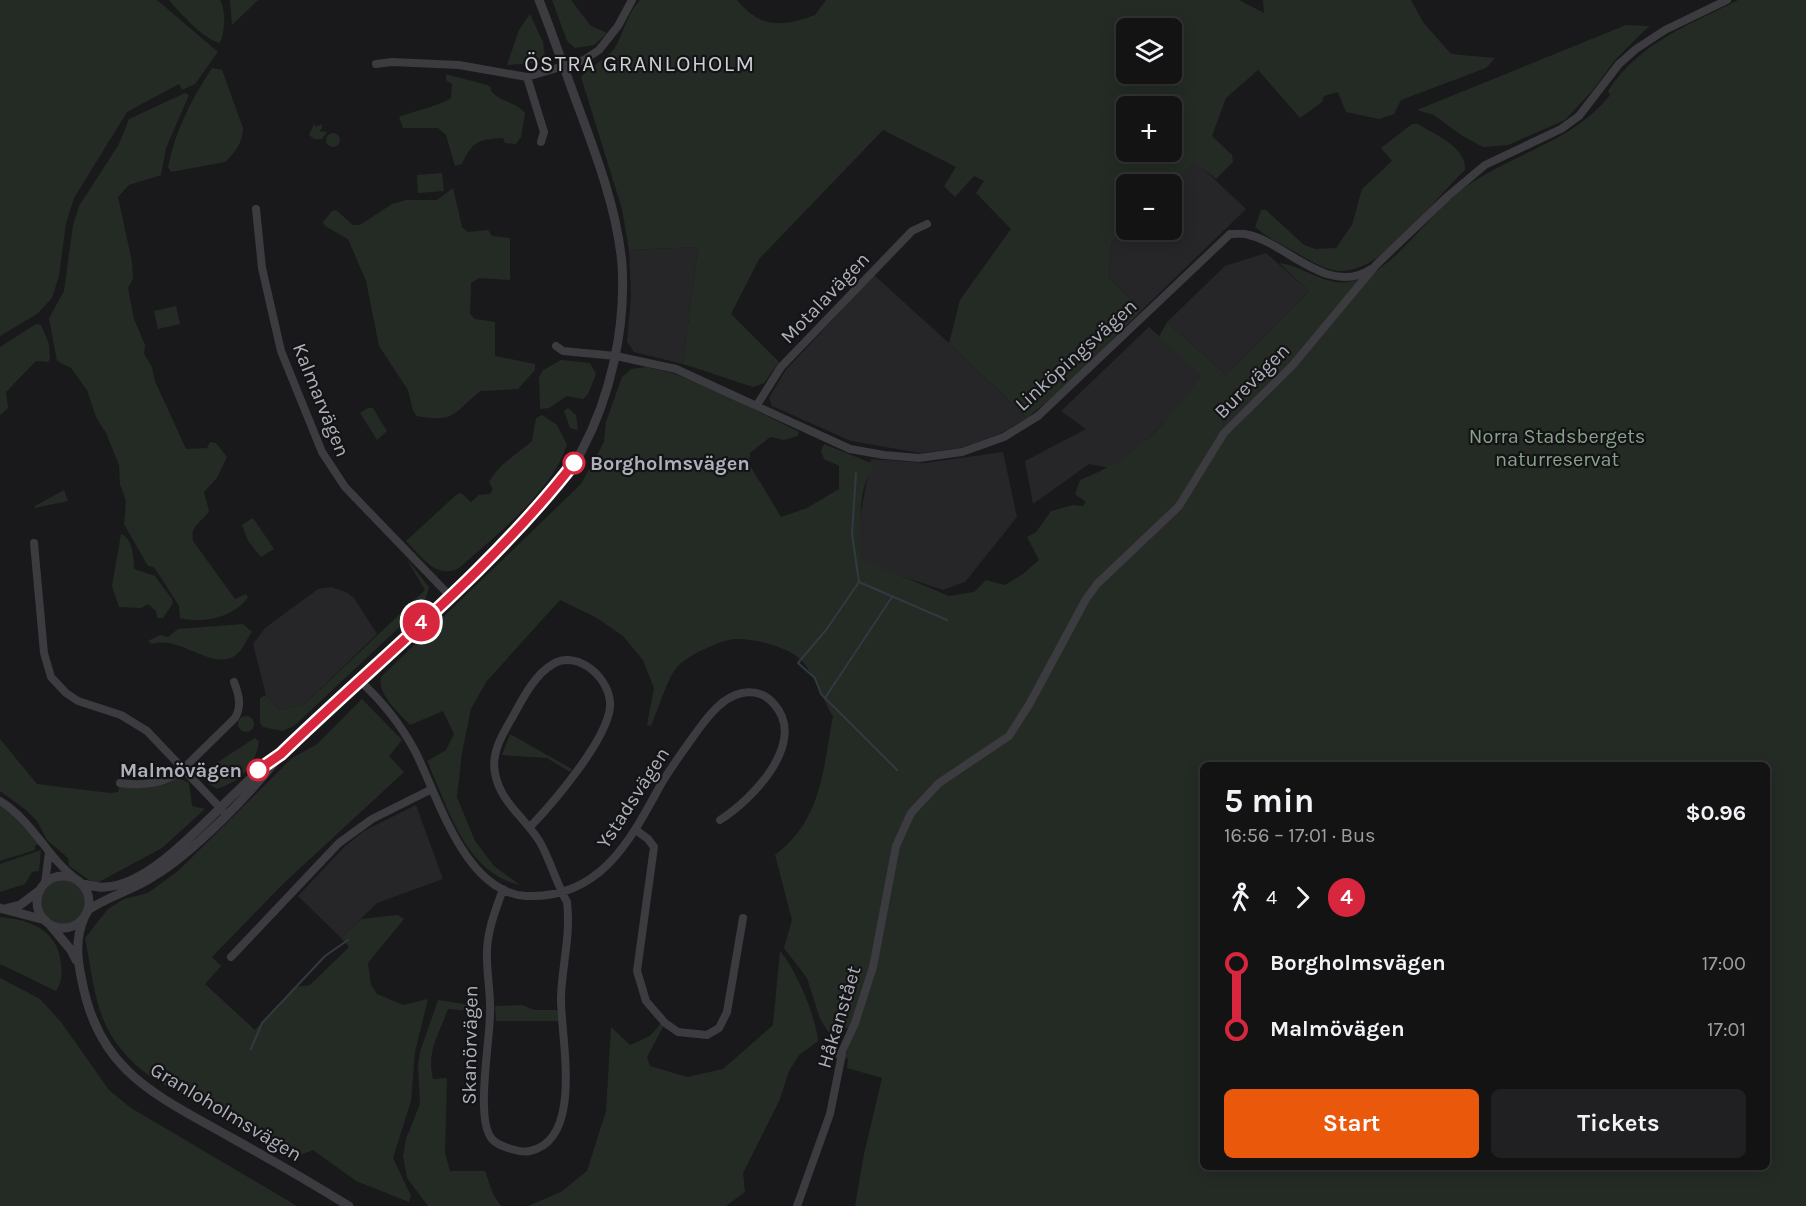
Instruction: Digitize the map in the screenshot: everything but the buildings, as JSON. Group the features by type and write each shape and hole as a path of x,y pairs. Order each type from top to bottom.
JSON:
{"street":[{"path":"3,908 21,905 43,886 60,876 104,888 136,878 173,852 264,777 281,754 449,595 547,498 574,463 595,420 616,356 622,264 614,216 539,0"},
{"path":"376,64 392,62 459,65 527,78 584,60 599,50 618,26 632,0"},
{"name":"Burevägen","path":"891,868 902,830 911,813 939,783 1009,736 1030,703 1086,599 1097,584 1179,506 1207,456 1224,433 1292,366 1376,266 1448,196 1485,165 1561,129 1579,116 1619,64 1636,49 1665,30 1727,0"},
{"path":"527,78 543,132 541,142"},
{"name":"Kalmarvägen","path":"256,209 262,268 281,351 322,452 345,487 449,595"},
{"name":"Motalavägen","path":"757,405 781,367 912,231 927,224"},
{"name":"Linköpingsvägen","path":"616,356 676,369 850,449 884,455 930,456 962,452 993,441 1038,416 1230,234 1247,234 1318,271 1331,275 1360,274 1376,266"},
{"path":"556,346 563,351 616,356"},
{"path":"34,543 44,653 51,677 66,693 78,701 136,722 223,811"},
{"name":"Skanörvägen","path":"503,889 493,914 487,949 490,1011 484,1096 487,1131 499,1145 528,1152 544,1146 552,1136 565,1098 568,1077 561,999 569,925 567,902 541,844 500,791 494,772 495,753 516,711 539,676 551,665 563,660 579,662 590,668 606,686 610,706 608,717 569,781 530,827"},
{"name":"Ystadsvägen","path":"359,680 371,691 406,735 463,852 480,872 503,889 518,895 542,896 562,893 600,873 615,858 636,830 675,763 710,714 732,695 750,692 762,694 772,702 785,720 786,741 781,754 758,784 732,812 720,820"},
{"path":"120,783 149,784 174,776 183,769 235,718 239,711 239,696 234,682"},
{"path":"231,957 339,843 372,819 432,789"},
{"path":"0,801 25,819 60,866 79,881 89,897 86,914"},
{"path":"3,908 70,927 109,897 139,886 173,864 223,811"},
{"path":"636,830 654,847 636,972 646,1001 665,1023 678,1032 707,1035 719,1028 727,1012 743,918"},
{"path":"48,922 37,905 49,851"},
{"name":"Håkanstået","path":"796,1206 830,1114 840,1056 855,1023 873,967 891,868"},
{"name":"Granloholmsvägen","path":"86,914 77,940 79,965 88,1013 109,1051 139,1083 201,1122 349,1206"},
{"name":"Granloholmsvägen","path":"48,922 71,950 79,965"}],"shaded area":[{"path":"1195,161 1246,209 1142,310 1108,277 1112,242 1116,238 1116,240 1182,240 1182,175"},
{"path":"698,247 683,364 634,352 627,342 631,296 629,250"},
{"path":"1266,253 1309,291 1226,375 1167,322 1225,266"},
{"path":"874,275 1027,418 1000,434 960,448 920,453 851,441 772,406 769,398 785,371"},
{"path":"1149,327 1202,374 1174,412 1141,446 1110,468 1089,464 1033,504 1025,461 1086,429 1061,411"},
{"path":"1003,452 1017,517 965,582 943,590 859,562 857,533 871,459 925,463"},
{"path":"331,587 348,593 354,598 377,634 305,704 280,710 266,695 253,644 265,628 318,589"},
{"path":"416,805 443,879 377,903 341,938 298,896 344,847 364,831"}],"green space":[{"path":"0,0 157,0 218,52 195,84 182,90 179,84 127,112 74,198 66,223 59,276 52,298 37,314 0,336"},
{"path":"169,0 220,0 224,22 220,43 199,31"},
{"path":"230,0 258,0 232,25"},
{"path":"552,0 571,0 591,26 607,33 594,45 575,48 567,41"},
{"path":"640,0 737,0 764,21 782,23 815,15 826,0 1239,0 1264,13 1263,0 1411,0 1423,22 1451,54 1495,58 1486,68 1401,100 1394,114 1379,119 1346,112 1338,92 1324,96 1322,102 1300,118 1258,70 1226,98 1212,136 1232,155 1233,162 1216,179 1195,162 1182,175 1116,174 1116,238 1112,242 1108,277 1142,310 1066,386 1027,418 949,343 960,300 1011,229 976,193 984,181 974,176 955,197 944,186 956,167 883,130 759,259 731,314 779,362 764,383 753,387 683,364 698,247 629,250 622,209 581,77 613,50"},
{"name":"Norra Stadsbergets naturreservat","path":"1738,0 1806,0 1806,1206 855,1206 864,1154 882,1078 847,1068 848,1059 845,1058 854,1030 842,1027 831,1036 820,1019 807,978 784,948 792,920 775,855 791,841 811,810 823,774 833,716 805,664 788,651 770,644 752,640 729,640 713,645 688,658 677,667 666,686 651,726 647,725 654,688 643,660 623,636 597,618 560,600 486,682 471,709 462,753 457,797 475,841 494,866 520,885 501,878 485,867 472,853 451,817 427,761 446,750 454,734 443,711 410,725 386,697 382,690 381,677 581,484 604,442 606,422 622,377 631,369 647,367 675,374 713,389 799,432 797,436 784,440 770,437 750,453 749,464 781,517 807,508 839,489 839,466 824,459 821,451 824,444 876,465 865,484 862,496 861,559 949,596 974,592 986,580 1005,585 1023,574 1039,560 1027,537 1036,532 1051,511 1073,505 1083,506 1086,502 1075,494 1080,480 1119,461 1149,438 1175,410 1201,375 1159,337 1167,322 1226,375 1309,291 1279,263 1336,282 1357,280 1371,274 1397,254 1444,204 1475,180 1577,126 1610,95 1608,91 1635,59 1683,27"},
{"path":"530,14 543,42 545,56 534,63 507,65 519,30"},
{"path":"1626,25 1649,26 1615,60 1592,91 1565,120 1508,145 1483,147 1461,135 1434,115 1417,110"},
{"path":"212,68 222,70 243,128 240,143 225,162 171,172 168,167 180,128 191,103"},
{"path":"446,74 487,85 496,96 517,106 525,113 521,137 516,144 505,143 503,138 487,139 473,146 462,164 455,166 446,135 438,128 403,128 399,117 435,106 451,98 452,84 446,80"},
{"path":"185,93 189,95 166,148 161,175 129,185 118,197 132,262 133,279 128,288 134,319 145,345 144,354 152,367 155,381 186,449 207,448 210,442 216,443 227,457 217,478 204,492 209,511 195,527 193,541 235,599 246,594 248,597 235,610 227,614 198,620 180,618 179,606 154,567 148,566 124,524 126,501 120,484 119,465 106,433 96,417 87,390 71,368 57,361 49,318 64,291 73,225 79,206 119,144 129,119"},
{"path":"314,124 316,127 322,124 319,131 327,132 322,139 314,139 309,135"},
{"path":"1412,124 1418,124 1455,148 1461,155 1465,170 1407,232 1373,260 1356,268 1339,271 1328,269 1275,241 1255,227 1261,210 1266,210 1304,245 1315,249 1336,248 1352,225 1362,189 1392,161 1381,148"},
{"path":"333,133 338,135 340,140 338,145 333,147 328,145 326,140 328,135"},
{"path":"442,173 444,191 418,193 417,175"},
{"path":"453,188 462,227 468,232 488,230 492,236 510,238 510,280 479,278 471,283 470,314 475,319 495,322 495,356 535,364 535,370 518,389 480,391 453,414 446,417 429,418 417,416 413,411 408,390 379,346 366,281 348,239 325,226 323,222 332,211 336,210 353,225 360,225 392,204 406,200 437,200"},
{"path":"176,306 180,324 158,329 154,311"},
{"path":"36,324 41,325 49,344 50,359 48,362 36,361 6,392 8,408 0,415 0,347"},
{"path":"561,360 590,363 596,374 588,394 583,399 567,396 549,408 540,409 539,378 542,371"},
{"path":"373,408 387,431 377,440 360,413"},
{"path":"568,408 576,415 578,430 570,428 564,411"},
{"path":"542,415 557,425 567,445 548,480 505,528 459,568 443,571 430,565 406,541 456,495 461,493 471,502 479,495 490,494 493,489 489,482 493,475 532,441 536,418"},
{"path":"64,490 68,501 35,508 35,506"},
{"path":"253,518 274,549 261,557 248,541 242,525"},
{"path":"121,534 130,544 134,569 155,576 172,599 173,603 163,618 157,618 156,611 148,604 141,608 119,607 112,586"},
{"path":"406,558 429,587 424,604 294,726 282,731 263,727 260,723 260,698 266,695 280,710 305,704 425,590"},
{"path":"243,624 252,632 238,653 227,659 207,657 174,644 152,644 148,641 160,635 168,637 178,629"},
{"path":"362,699 402,740 389,756 404,772 284,883 212,957 221,966 205,984 255,1030 295,987 310,985 349,947 341,938 361,919 398,915 404,919 368,963 371,985 377,994 403,1005 428,999 415,1052 411,1101 393,1158 411,1196 409,1202 356,1181 313,1150 293,1158 151,1077 119,1047 109,1032 97,999 85,938 108,909 124,899 148,893 178,871 292,758 316,745"},
{"path":"246,716 254,724 246,732 238,724"},
{"path":"510,734 572,769 570,772 547,758 502,755"},
{"path":"255,738 259,742 257,751 246,772 233,782 217,789 209,784 204,775 212,766"},
{"path":"0,739 37,784 110,793 118,792 120,783 142,784 174,776 189,783 192,806 205,809 162,848 95,884 69,866 68,858 47,840 37,821 0,791"},
{"path":"0,805 19,819 40,845 35,845 35,850 0,861"},
{"path":"41,850 39,871 32,872 25,884 0,892 0,864"},
{"path":"63,880 79,886 85,902 79,918 63,924 47,918 41,902 47,886"},
{"path":"0,917 32,924 49,935 59,952 61,964 60,981 56,991 0,964"},
{"path":"780,951 804,994 818,1041 799,1055 789,1071 780,1099 743,1173 745,1192 726,1206 528,1206 561,1192 587,1171 606,1111 611,1027 630,1045 650,1036 662,1022 664,1025 647,1057 650,1066 687,1077 723,1069 773,1025"},
{"path":"0,978 40,999 61,1022 109,1090 131,1108 297,1206 0,1206"},
{"path":"438,1000 483,1007 484,1012 448,1009 434,1043 431,1069 433,1079 447,1078 445,1153 450,1171 485,1171 493,1194 501,1206 428,1206 407,1178 403,1156 406,1139 420,1104 418,1065 420,1052"},
{"path":"522,1005 534,1010 557,1010 559,1021 496,1021 495,1006"}],"waterway":[{"path":"856,473 852,534 859,582 947,620"},
{"path":"859,582 826,630 798,663 815,678 821,694 897,770"},
{"path":"825,698 892,597"},
{"path":"251,1049 262,1023 325,956 348,940"}],"bus line":[{"name":"4","path":"258,770 281,754 477,569 547,498 574,463"}],"place":[{"name":"Borgholmsvägen","path":"574,463"},
{"name":"Malmövägen","path":"258,770"}],"district":[{"name":"ÖSTRA GRANLOHOLM","path":"640,64"}]}
